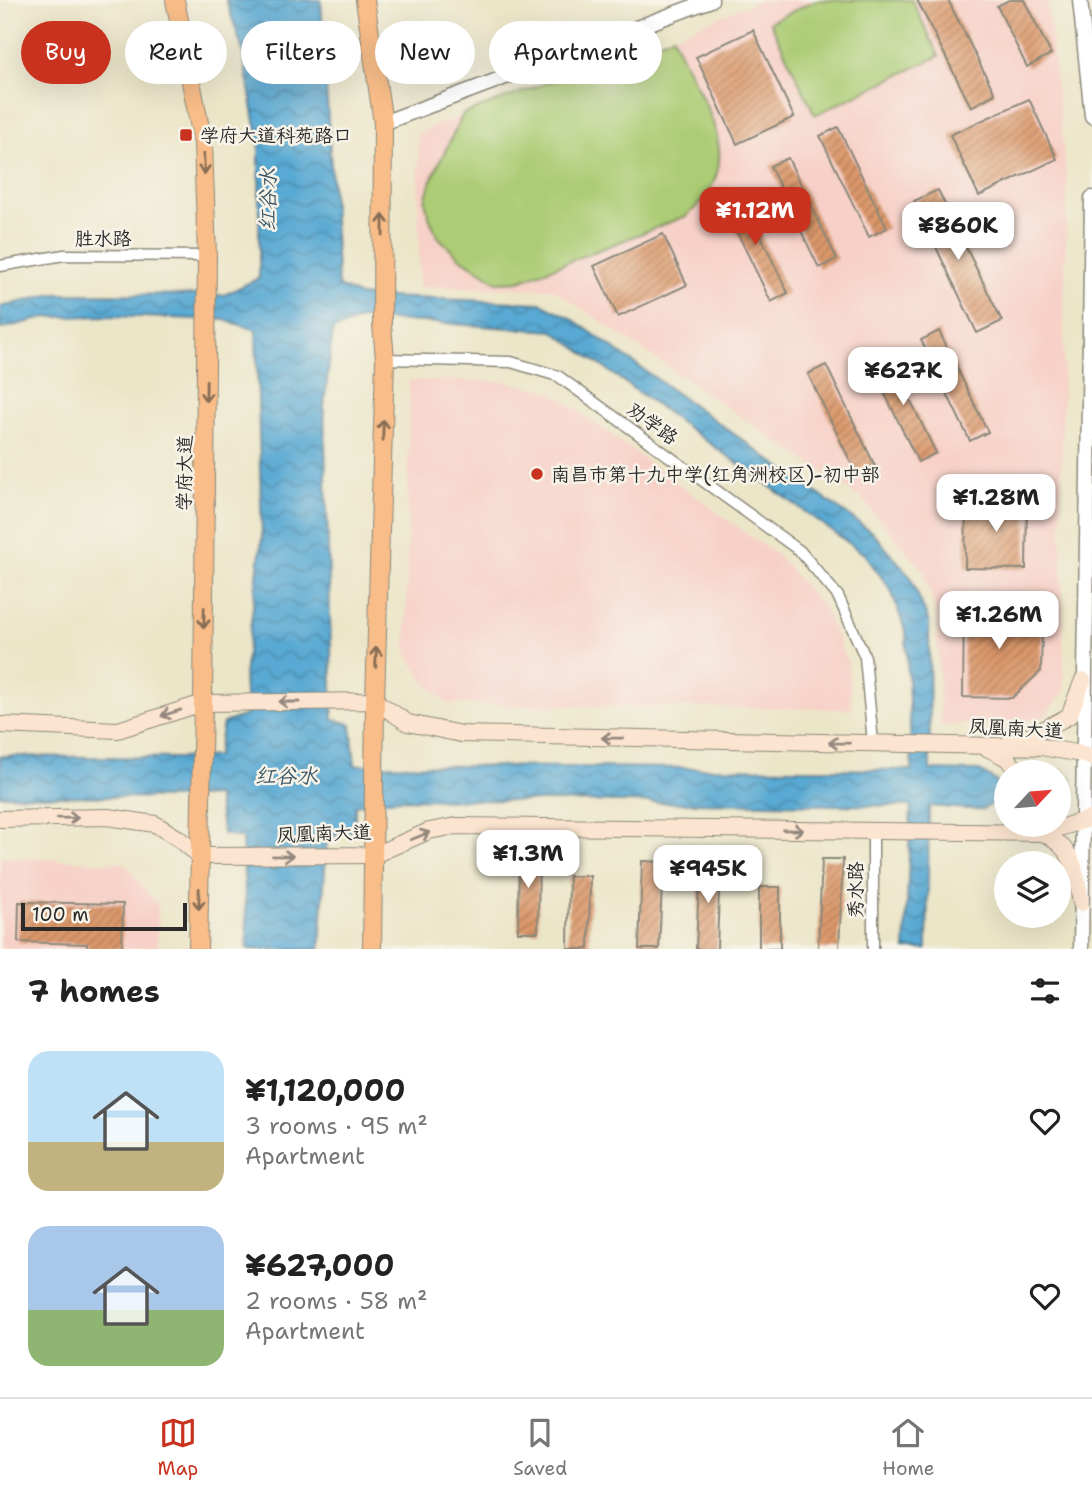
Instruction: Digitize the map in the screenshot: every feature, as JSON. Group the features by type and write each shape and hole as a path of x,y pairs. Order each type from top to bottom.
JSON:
{"main road":[{"name":"学府大道","path":"175,0 203,143 207,256 202,806 198,949"},
{"path":"365,0 383,123 382,325 385,359 375,701 372,949"},
{"path":"981,746 1033,735 1069,716 1083,680"},
{"path":"0,725 118,730 203,703 375,701 408,723 461,734 873,743"},
{"name":"凤凰南大道","path":"873,743 1041,747 1087,756"},
{"path":"981,746 1009,760"},
{"path":"0,819 108,817 155,824 200,856"},
{"name":"凤凰南大道","path":"200,856 373,855 429,831 456,825 982,832"},
{"path":"982,832 994,827"},
{"path":"982,832 994,832"},
{"path":"1051,837 1066,849 1075,867 1085,910"}],"street":[{"path":"383,123 711,0"},
{"path":"1080,0 1092,116"},
{"path":"1081,949 1085,910 1087,819 1083,680 1088,633 1092,198"},
{"name":"胜水路","path":"0,266 64,255 207,256"},
{"name":"劝学路","path":"385,359 511,362 558,376 800,551 838,596 865,657 873,743"},
{"name":"秀水路","path":"873,831 873,949"}],"shaded area":[{"path":"760,0 1047,0 1067,180 1061,497 1064,692 1042,719 941,726 936,614 924,572 861,498 553,289 419,287 418,133 547,84 662,84 662,40"},
{"name":"南昌市第十九中学(红角洲校区)-初中部","path":"409,380 503,381 552,392 779,557 823,607 848,663 852,709 448,704 424,682 406,651"},
{"path":"0,857 125,863 158,906 158,949 0,949"}],"green space":[{"path":"816,0 912,0 939,56 815,115 770,22"},
{"path":"673,36 706,105 715,128 719,151 717,173 707,195 686,216 519,281 497,282 459,257 438,237 425,201 431,180 463,114 544,84 662,84 662,40"}],"water":[{"name":"红谷水","path":"226,0 321,0 322,21 241,21 241,45"},
{"name":"红谷水","path":"248,84 326,84 338,286 360,296 541,303 571,318 873,533 910,576 929,622 930,770 980,771 994,780 994,802 982,810 929,806 927,949 905,949 911,806 399,799 355,805 355,830 327,838 320,949 248,949 242,838 223,834 217,796 177,798 0,795 0,756 217,756 223,723 246,715 244,675 262,538 256,330 225,320 112,316 48,317 0,329 0,307 53,294 224,295 259,278 259,144","holes":["363,318 553,331 864,554 891,590 906,633 912,770 355,765 351,724 333,719 324,407 333,330"]}],"building":[{"path":"917,0 948,0 995,94 971,107"},
{"path":"1009,0 1024,0 1051,54 1027,67 997,6"},
{"path":"753,30 794,117 737,144 696,57"},
{"path":"1029,99 1057,159 979,196 950,135"},
{"path":"838,127 887,228 869,237 820,136"},
{"path":"788,158 837,259 819,268 770,166"},
{"path":"938,190 1002,321 977,333 914,201"},
{"path":"740,192 788,293 771,302 722,201"},
{"path":"663,234 687,285 618,317 594,266"},
{"path":"939,331 988,432 970,441 921,340"},
{"path":"887,352 936,453 918,462 869,361"},
{"path":"826,365 875,466 857,475 808,374"},
{"path":"966,500 1027,501 1026,569 965,568"},
{"path":"964,603 1013,604 1042,632 1041,671 1012,698 963,697"},
{"path":"519,847 539,847 538,932 518,932"},
{"path":"822,859 843,859 839,949 818,949"},
{"path":"700,860 720,861 717,949 696,949"},
{"path":"642,861 663,862 659,949 639,949"},
{"path":"569,876 590,876 589,949 568,949"},
{"path":"759,887 780,887 780,949 759,949"},
{"path":"19,902 123,904 122,949 87,949 87,944 18,942"}],"place":[{"name":"学府大道科苑路口","path":"186,135"},
{"name":"南昌市第十九中学(红角洲校区)-初中部","path":"537,474"}]}
